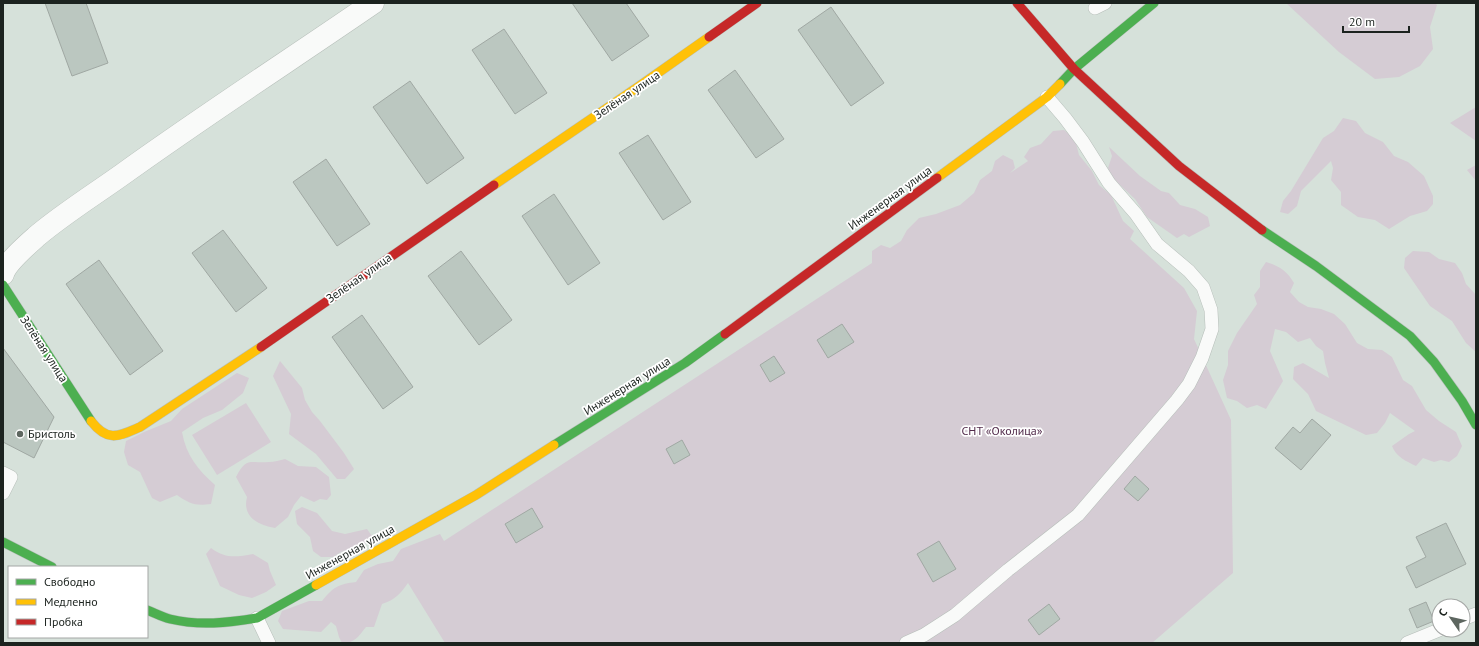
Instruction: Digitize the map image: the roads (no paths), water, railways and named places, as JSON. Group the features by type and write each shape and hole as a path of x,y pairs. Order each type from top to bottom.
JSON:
{"street":[{"path":"3,274 12,260 37,236 61,218 144,158 373,3"},
{"name":"Зелёная улица","path":"3,285 96,427 106,434 118,436 140,427 247,357 446,217 638,87 757,3"},
{"path":"1018,3 1074,69 1179,166 1251,223 1316,266 1410,336 1434,362 1476,425"},
{"name":"Инженерная улица","path":"148,610 170,619 201,623 228,623 256,618 476,495 685,363 1047,97 1074,69 1154,3"},
{"path":"3,542 50,566"}],"lane":[{"path":"906,643 924,635 955,615 1008,570 1078,515 1189,384 1202,358 1212,329 1211,310 1203,288 1189,271 1157,244 1136,214 1109,183 1079,136 1047,97"},
{"path":"3,473 11,477 3,493"},
{"path":"256,618 269,643"},
{"path":"1408,643 1431,633"}],"place":[{"name":"Бристоль","path":"20,434"}],"park label":[{"name":"СНТ «Околица»","path":"1002,431"}]}
